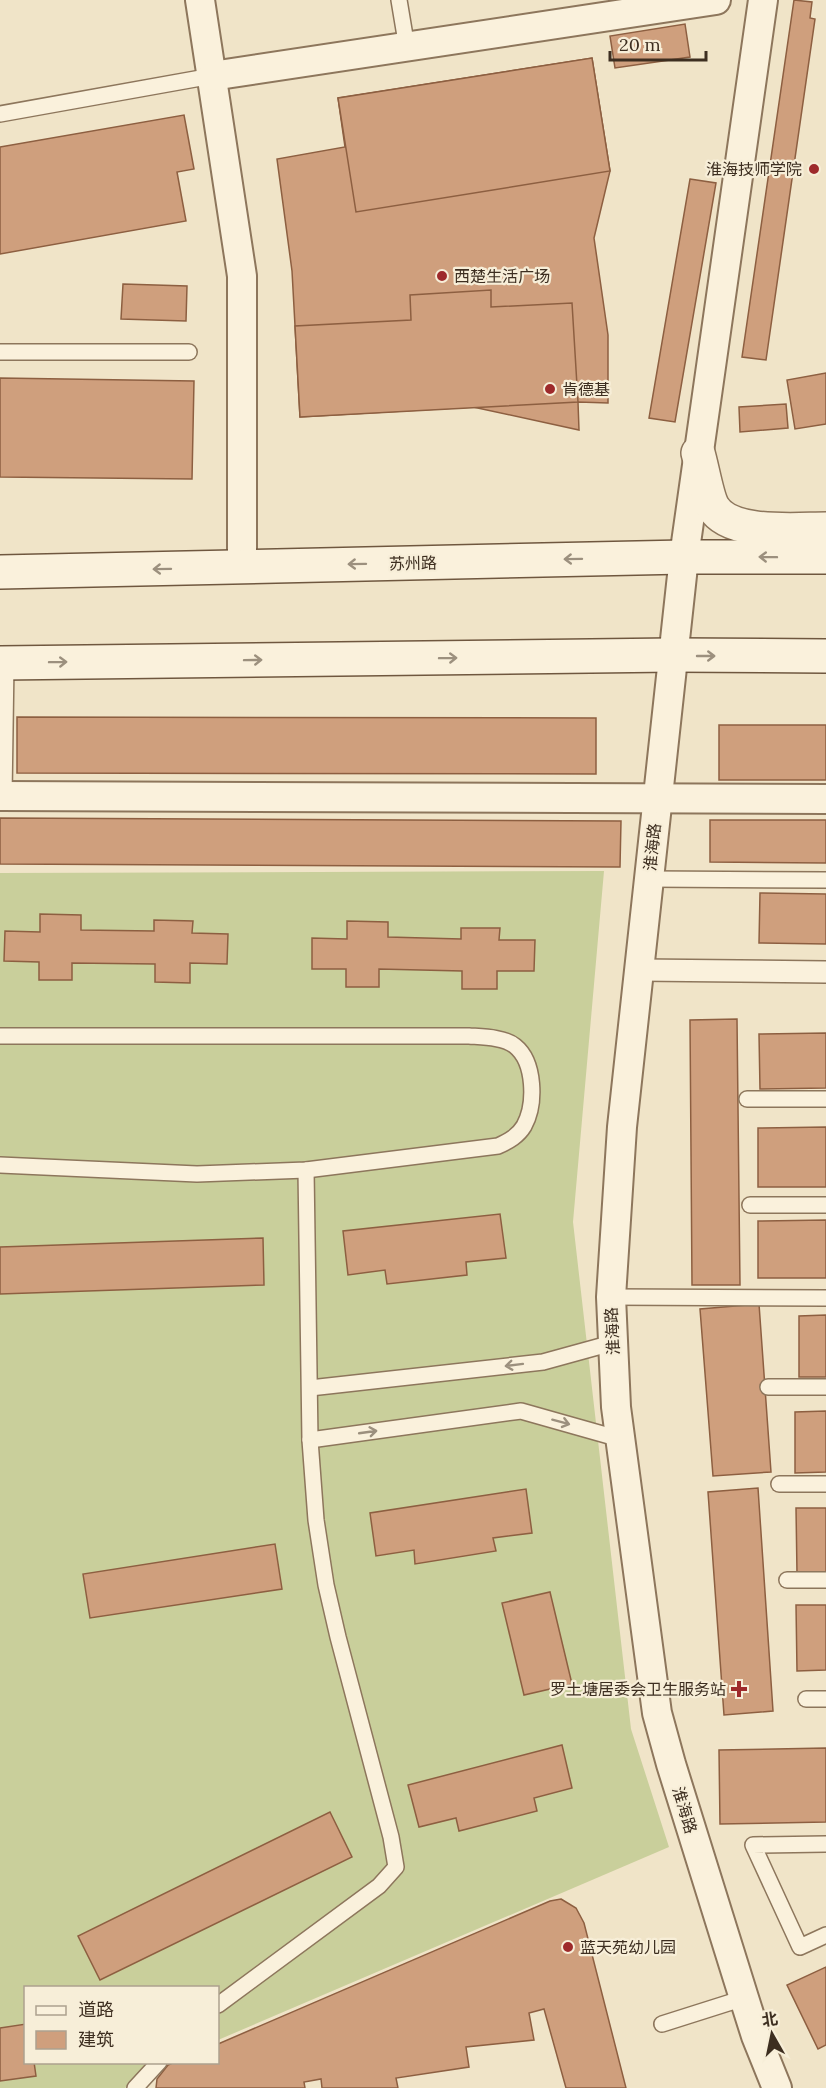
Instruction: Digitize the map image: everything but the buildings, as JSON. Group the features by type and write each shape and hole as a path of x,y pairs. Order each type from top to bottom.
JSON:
{"main road":[{"path":"699,453 712,507 726,520 749,528 826,529"},
{"name":"苏州路","path":"0,572 684,557 826,557"},
{"path":"3,663 826,656"}],"street":[{"path":"200,0 242,276 242,567"},
{"path":"212,76 716,0"},
{"name":"淮海路","path":"763,0 684,557 622,1127 610,1298 616,1407 657,1713 756,2036 777,2088"},
{"path":"2,796 826,799"},
{"path":"639,970 826,972"}],"lane":[{"path":"399,0 407,48"},
{"path":"0,114 212,76"},
{"path":"0,352 189,352"},
{"path":"2,796 3,663"},
{"path":"649,879 826,880"},
{"path":"0,1036 469,1036 496,1039 514,1045 525,1058 530,1074 531,1089 530,1109 524,1126 513,1139 498,1146 306,1170 197,1174 0,1165"},
{"path":"747,1099 826,1099"},
{"path":"219,2004 379,1886 396,1867 392,1838 326,1585 316,1520 310,1440 306,1170"},
{"path":"750,1205 826,1205"},
{"path":"610,1298 826,1298"},
{"path":"309,1388 543,1362 612,1343"},
{"path":"768,1387 826,1387"},
{"path":"310,1440 521,1411 620,1438"},
{"path":"779,1484 826,1484"},
{"path":"787,1580 826,1580"},
{"path":"806,1699 826,1699"},
{"path":"826,1844 753,1845 800,1947 826,1935"},
{"path":"662,2024 744,1998"},
{"path":"135,2088 157,2064"}],"green space":[{"path":"604,871 573,1222 631,1729 669,1847 219,2040 219,1986 24,1986 24,2064 163,2064 150,2069 125,2088 0,2088 0,873"}],"place":[{"name":"淮海技师学院","path":"814,169"},
{"name":"西楚生活广场","path":"442,276"},
{"name":"肯德基","path":"550,389"},
{"name":"罗土塘居委会卫生服务站","path":"739,1689"},
{"name":"蓝天苑幼儿园","path":"568,1947"}]}
